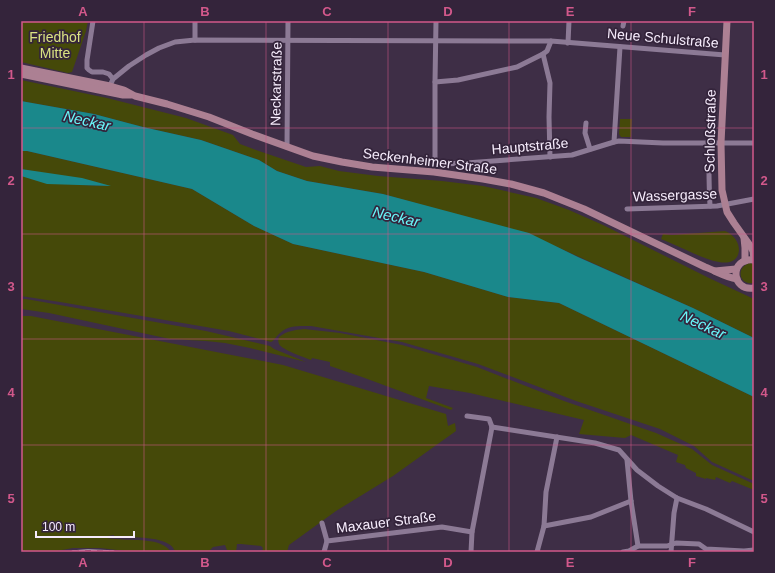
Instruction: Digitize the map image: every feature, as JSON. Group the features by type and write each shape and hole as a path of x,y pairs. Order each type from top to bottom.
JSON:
{"main road":[{"name":"Schloßstraße","path":"726,21 721,143 722,190 725,205 731,219 749,244 753,251 754,259"},
{"name":"Seckenheimer Straße","path":"21,68 110,85 122,95 135,96 202,115 313,156 372,167 464,176 511,184 544,193 584,209 705,267 728,277 737,279 742,286 746,288 754,288"},
{"name":"Seckenheimer Straße","path":"21,74 110,85"},
{"name":"Schloßstraße","path":"743,236 745,260"},
{"path":"737,279 736,270 738,266 745,260 754,259"},
{"name":"Seckenheimer Straße","path":"715,271 736,270"}],"street":[{"path":"93,21 87,68 92,72 103,72 109,74 110,85"},
{"path":"196,21 196,40"},
{"name":"Neckarstraße","path":"287,147 288,21"},
{"path":"436,21 435,82 458,80 517,67 547,51 551,41"},
{"path":"568,42 569,21"},
{"name":"Neue Schulstraße","path":"110,85 138,60 159,48 175,42 196,40 551,41 725,55"},
{"path":"614,142 620,47"},
{"path":"543,54 550,83 550,157"},
{"name":"Hauptstraße","path":"435,82 435,158 436,163 441,164 572,155 619,141 710,144 754,143"},
{"path":"586,122 585,133 590,149"},
{"name":"Schloßstraße","path":"710,144 708,179 710,206"},
{"name":"Wassergasse","path":"626,209 725,205 754,199"},
{"path":"467,416 489,419 492,427 472,532 471,552"},
{"path":"492,427 557,437 619,450 637,470 658,486 678,498 706,509 754,532"},
{"path":"537,552 544,526 546,492 557,437"},
{"path":"627,460 631,501 638,546"},
{"path":"671,552 674,513 678,498"},
{"path":"544,526 591,517 631,501"},
{"name":"Maxauer Straße","path":"322,523 327,541 324,552"},
{"name":"Maxauer Straße","path":"327,541 442,527 472,532"},
{"path":"623,552 629,551 638,546 667,546 676,543 699,544 706,548 744,552 754,550"}],"green space":[{"name":"Friedhof Mitte","path":"21,21 88,21 72,72 68,73 21,62"},
{"path":"21,80 107,98 186,118 233,135 240,144 306,167 320,166 339,171 378,176 483,186 536,198 569,210 603,225 754,299 754,338 693,308 557,247 477,220 383,194 307,181 277,171 259,160 201,140 94,114 21,101"},
{"path":"620,119 632,119 631,137 621,137 619,134"},
{"path":"21,151 27,151 192,189 254,226 293,244 424,272 508,297 559,303 754,397 754,481 712,462 694,446 660,429 576,401 478,364 402,342 311,326 294,326 283,330 271,342 229,331 21,296 21,176 82,185 108,186 21,169"},
{"path":"725,231 732,235 736,240 739,251 733,260 727,262 710,260 661,239 663,234 672,235"},
{"path":"750,263 754,264 754,283 745,282 741,276 742,268"},
{"path":"21,299 206,331 270,346 306,362 225,343 170,339 49,313 21,309"},
{"path":"21,316 31,316 283,365 446,414 448,426 455,423 456,431 393,476 336,511 289,545 287,552 262,552 263,548 261,546 237,544 236,552 227,550 225,545 213,547 208,552 175,552 172,546 166,542 138,537 114,537 114,535 102,537 154,542 167,547 171,552 162,550 161,552 134,552 100,548 73,548 51,552 21,552"},
{"path":"304,329 340,333 402,345 477,367 564,401 656,433 692,449 712,465 754,484 754,490 732,481 730,483 716,477 715,480 696,476 696,473 686,468 685,465 676,462 678,455 631,435 625,438 579,434 584,420 470,393 429,386 426,398 453,408 451,410 330,366 330,362 312,358 311,360 289,351 279,344 279,337 285,333"}],"water":[{"name":"Neckar","path":"21,101 94,114 201,140 259,160 277,171 307,181 383,194 529,233 578,257 693,308 754,338 754,397 559,303 508,297 424,272 293,244 254,226 192,189 27,151 21,151"},
{"path":"21,169 82,178 111,186 47,184 21,176"}],"railway":[{"path":"73,552 113,552"}]}
